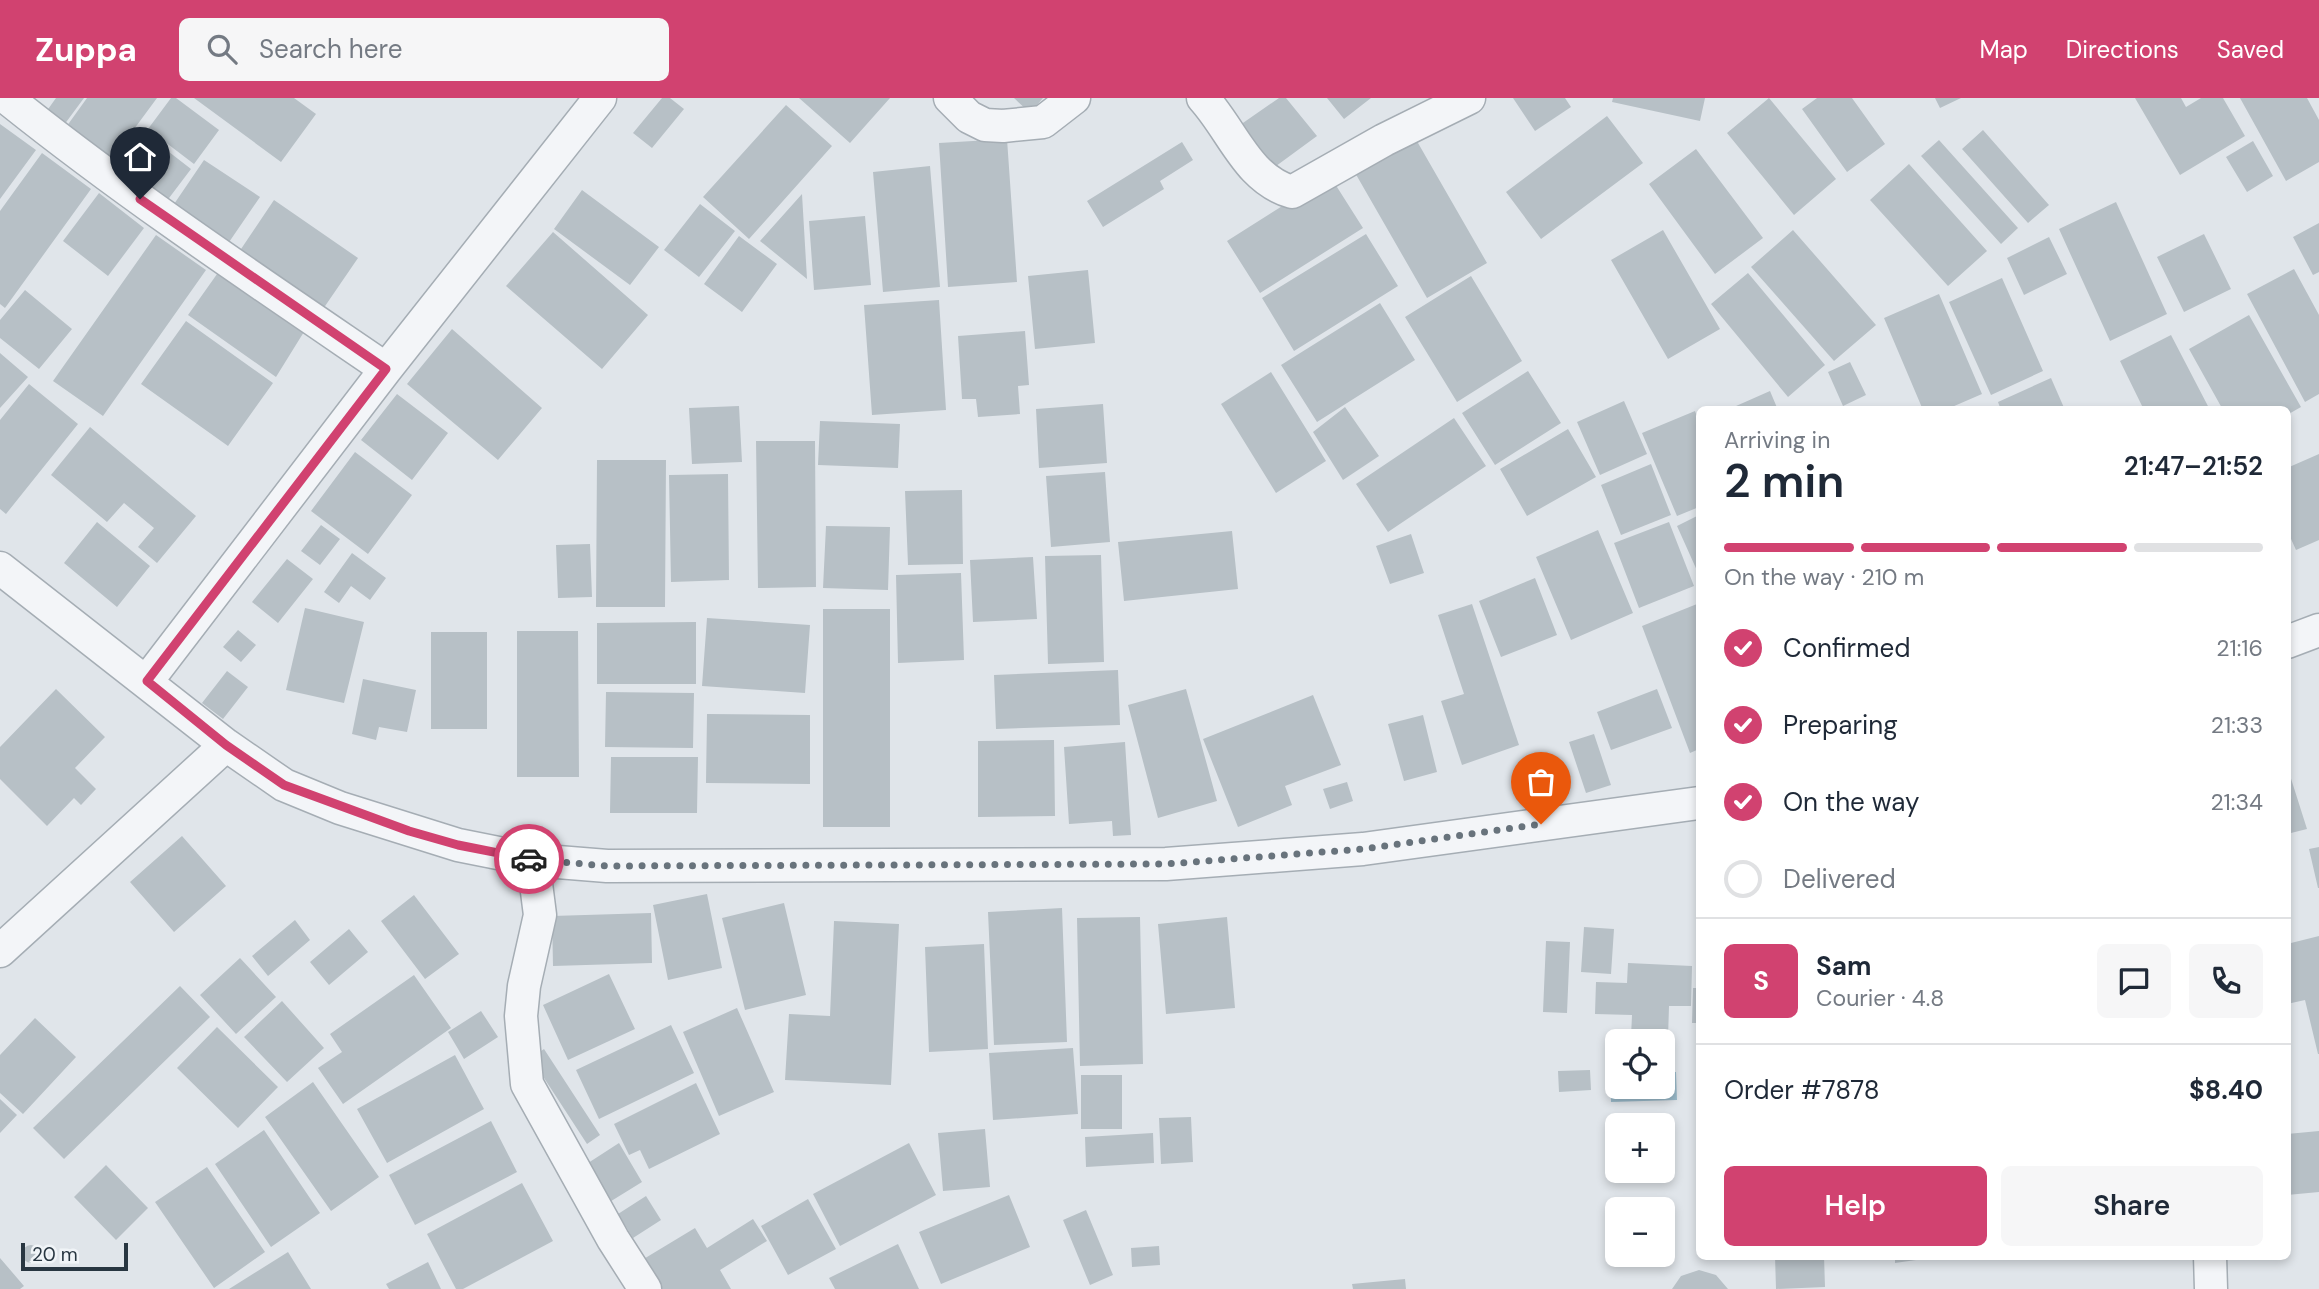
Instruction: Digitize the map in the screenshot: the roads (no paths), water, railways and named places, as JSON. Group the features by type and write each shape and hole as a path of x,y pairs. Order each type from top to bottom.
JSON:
{"street":[{"path":"7,98 156,211 386,369"},
{"path":"147,681 386,369 600,98"},
{"path":"950,98 969,117 985,125 1003,126 1043,122 1074,98"},
{"path":"1203,98 1251,167 1269,184 1292,192 1384,140 1469,98"},
{"path":"0,568 226,745 284,785 340,808 458,845 533,860 607,866 1166,864 1363,849 1696,803"},
{"path":"2291,640 2319,629"},
{"path":"0,951 226,745"},
{"path":"533,860 540,915 524,986 521,1016 527,1084 613,1239 645,1289"},
{"path":"2210,1260 2211,1289"}],"water":[{"path":"1676,1072 1677,1100 1611,1102 1611,1099 1675,1099"}]}
